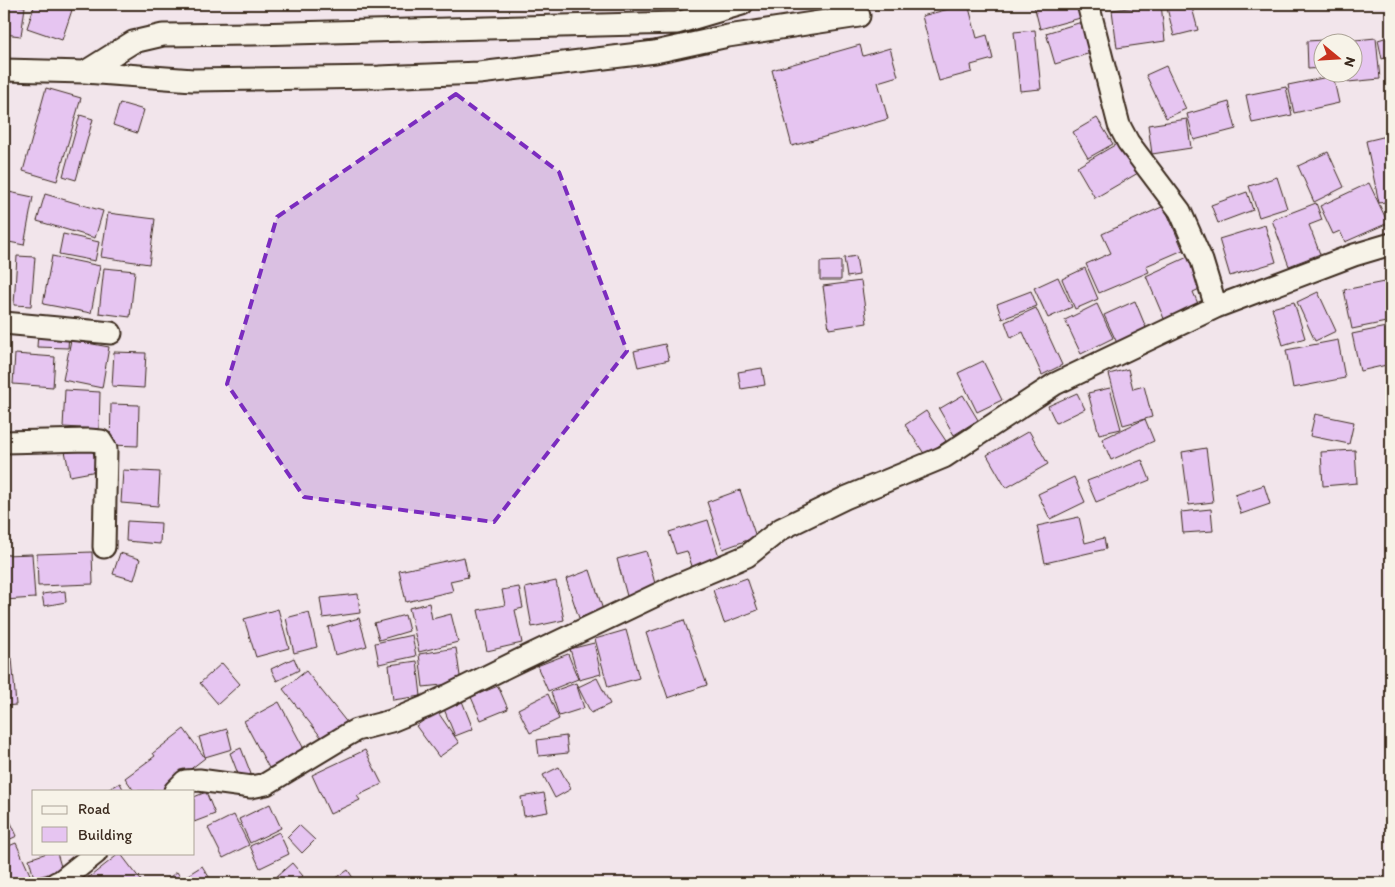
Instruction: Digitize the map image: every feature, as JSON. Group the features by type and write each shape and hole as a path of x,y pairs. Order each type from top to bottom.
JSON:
{"street":[{"path":"85,72 133,42 163,35 677,24 742,4"},
{"path":"1088,4 1120,125 1128,142 1180,211 1202,261 1216,306"},
{"path":"4,70 85,72 192,80 379,78 479,73 655,52 728,36 859,16"},
{"path":"176,790 185,781 199,780 251,787 266,784 347,734 391,721 425,707 526,656 671,588 747,556 766,539 782,529 845,498 944,457 1054,384 1216,306 1354,255 1391,244"},
{"path":"4,323 111,332"},
{"path":"4,442 101,441 106,449 104,547"},
{"path":"56,883 62,881 95,854"}],"highlighted area":[{"path":"456,94 559,172 627,351 494,522 304,497 227,384 277,217"}],"building":[{"path":"4,4 25,7 21,36 4,34"},
{"path":"35,4 54,4 72,10 62,40 27,28"},
{"path":"968,4 977,38 987,35 993,59 971,65 972,72 939,81 922,16"},
{"path":"1081,4 1084,17 1040,29 1034,5"},
{"path":"1161,4 1165,41 1117,48 1112,10"},
{"path":"1166,4 1191,4 1198,30 1174,36"},
{"path":"1085,21 1094,52 1055,64 1046,33"},
{"path":"1035,30 1041,89 1020,91 1014,32"},
{"path":"1391,36 1391,56 1382,59 1378,40"},
{"path":"1376,38 1380,79 1362,81 1362,39"},
{"path":"1307,41 1312,41 1312,69 1308,69"},
{"path":"860,45 863,56 890,48 898,76 878,82 888,119 792,146 772,70"},
{"path":"1166,66 1186,109 1166,118 1146,75"},
{"path":"1312,80 1312,82 1334,82 1339,103 1294,113 1288,85"},
{"path":"1286,87 1292,115 1252,123 1246,95"},
{"path":"46,88 81,98 57,181 23,171"},
{"path":"1229,102 1236,129 1194,140 1187,114"},
{"path":"120,103 144,110 137,133 113,125"},
{"path":"80,115 93,119 76,180 63,176"},
{"path":"1097,118 1113,144 1088,158 1073,132"},
{"path":"1187,119 1191,148 1152,154 1148,125"},
{"path":"1391,135 1391,201 1379,203 1366,141"},
{"path":"1120,142 1138,173 1095,198 1077,167"},
{"path":"1328,152 1344,187 1314,202 1298,166"},
{"path":"1277,177 1287,208 1259,217 1249,186"},
{"path":"1369,183 1388,223 1345,242 1340,231 1333,234 1320,206"},
{"path":"4,191 33,197 24,245 4,241"},
{"path":"1247,192 1253,210 1218,223 1211,205"},
{"path":"45,194 103,211 95,238 37,221"},
{"path":"1316,203 1322,220 1309,225 1320,254 1289,266 1272,220"},
{"path":"1164,206 1183,250 1146,266 1149,272 1099,293 1086,264 1111,253 1102,234"},
{"path":"108,213 155,219 149,264 101,257"},
{"path":"1265,225 1276,262 1230,276 1219,239"},
{"path":"63,234 99,242 95,261 59,254"},
{"path":"1192,255 1206,286 1193,292 1199,306 1165,321 1146,276"},
{"path":"17,256 35,257 31,306 14,305"},
{"path":"52,256 100,266 91,313 43,304"},
{"path":"856,256 859,275 847,277 844,258"},
{"path":"841,261 841,280 820,280 820,262"},
{"path":"4,265 7,265 6,307 4,307"},
{"path":"104,268 135,271 130,317 99,313"},
{"path":"1085,268 1098,299 1075,309 1062,279"},
{"path":"1058,277 1072,307 1048,318 1034,288"},
{"path":"861,281 867,323 829,329 823,286"},
{"path":"1384,282 1391,321 1352,329 1344,290"},
{"path":"1031,291 1037,306 1002,319 997,304"},
{"path":"1318,292 1336,331 1315,341 1297,302"},
{"path":"1135,301 1147,330 1117,343 1104,315"},
{"path":"1294,302 1305,338 1283,345 1272,308"},
{"path":"1097,304 1113,338 1081,354 1065,320"},
{"path":"1036,308 1062,365 1042,375 1023,332 1011,338 1005,322"},
{"path":"1391,326 1391,364 1360,371 1352,334"},
{"path":"38,333 69,335 68,348 37,347"},
{"path":"71,340 109,347 102,388 63,380"},
{"path":"1338,340 1345,378 1293,388 1286,350"},
{"path":"665,344 669,360 638,367 634,351"},
{"path":"114,352 146,353 144,388 112,386"},
{"path":"15,354 55,357 53,387 13,384"},
{"path":"983,361 1002,400 977,412 958,373"},
{"path":"762,368 765,385 741,389 738,372"},
{"path":"1128,369 1133,389 1144,386 1152,417 1123,425 1109,374"},
{"path":"1110,388 1121,429 1099,434 1088,393"},
{"path":"65,390 100,392 99,429 63,427"},
{"path":"1077,393 1085,409 1056,423 1048,406"},
{"path":"963,395 978,420 954,435 939,409"},
{"path":"111,404 139,405 138,446 110,445"},
{"path":"926,411 946,441 925,455 905,425"},
{"path":"1315,414 1354,422 1349,444 1310,436"},
{"path":"1145,419 1154,441 1111,460 1102,439"},
{"path":"1029,431 1048,464 1006,488 987,455"},
{"path":"92,446 97,471 70,476 65,451"},
{"path":"1206,448 1213,502 1189,505 1182,452"},
{"path":"1355,450 1357,483 1323,486 1321,452"},
{"path":"1142,460 1150,480 1096,502 1087,481"},
{"path":"123,470 160,472 158,506 121,503"},
{"path":"1074,477 1085,502 1050,519 1038,494"},
{"path":"1264,485 1270,504 1241,514 1235,495"},
{"path":"740,490 756,537 723,549 707,502"},
{"path":"1211,509 1213,531 1183,533 1181,512"},
{"path":"1079,517 1085,543 1104,538 1106,549 1045,563 1037,526"},
{"path":"708,520 720,560 693,569 687,551 676,554 669,532"},
{"path":"127,521 161,523 160,544 126,541"},
{"path":"646,551 656,587 627,596 617,559"},
{"path":"92,552 93,584 38,586 37,554"},
{"path":"120,553 140,559 134,580 113,574"},
{"path":"32,554 35,598 4,600 4,555"},
{"path":"464,557 468,577 450,581 453,591 406,602 399,571"},
{"path":"590,570 603,610 579,618 566,579"},
{"path":"747,578 758,610 724,623 713,590"},
{"path":"556,581 564,620 532,627 525,588"},
{"path":"519,587 523,608 515,610 522,643 487,651 478,610 505,605 502,590"},
{"path":"65,591 66,602 44,606 42,594"},
{"path":"358,594 360,613 323,618 320,598"},
{"path":"429,603 432,619 451,614 458,642 419,652 409,608"},
{"path":"278,609 289,648 256,657 244,619"},
{"path":"309,612 317,647 294,653 286,618"},
{"path":"405,615 409,631 379,640 374,623"},
{"path":"359,618 367,646 335,655 328,627"},
{"path":"684,620 707,685 668,698 646,633"},
{"path":"626,630 639,678 608,687 595,639"},
{"path":"412,635 416,656 379,664 375,643"},
{"path":"594,643 601,674 579,680 570,649"},
{"path":"456,648 461,683 423,687 419,654"},
{"path":"568,654 578,679 548,691 537,666"},
{"path":"12,658 16,705 4,706 4,659"},
{"path":"294,658 299,670 277,681 271,669"},
{"path":"417,661 421,696 393,700 389,665"},
{"path":"222,663 240,684 218,704 200,683"},
{"path":"306,671 348,724 325,742 283,689"},
{"path":"597,678 610,704 591,713 578,687"},
{"path":"576,683 584,708 559,716 551,692"},
{"path":"498,686 508,709 481,720 471,697"},
{"path":"548,694 559,719 530,733 518,709"},
{"path":"462,701 473,729 455,736 444,709"},
{"path":"279,702 304,749 269,768 244,721"},
{"path":"437,711 459,743 439,757 416,726"},
{"path":"184,729 205,758 163,790 133,790 125,778 155,756 153,753"},
{"path":"227,729 232,749 205,757 199,737"},
{"path":"566,736 568,753 539,756 537,740"},
{"path":"241,748 251,774 240,779 230,753"},
{"path":"365,750 382,784 357,796 360,800 330,814 312,775"},
{"path":"559,767 571,789 555,798 543,775"},
{"path":"120,783 124,790 108,790"},
{"path":"206,792 215,814 195,822 195,797"},
{"path":"544,793 548,812 524,816 521,797"},
{"path":"270,804 281,828 250,843 239,819"},
{"path":"7,814 17,836 4,842 4,815"},
{"path":"234,815 249,845 223,858 208,828"},
{"path":"299,825 315,840 302,853 287,837"},
{"path":"279,832 289,854 260,868 250,846"},
{"path":"16,843 32,879 22,883 4,883 4,848"},
{"path":"44,854 57,854 62,870 34,878 29,859"},
{"path":"121,854 143,883 91,883 87,879"},
{"path":"292,863 303,876 295,883 269,883"},
{"path":"202,866 213,883 191,883 186,876"},
{"path":"348,870 356,883 329,883"},
{"path":"177,872 184,883 161,883"}]}
